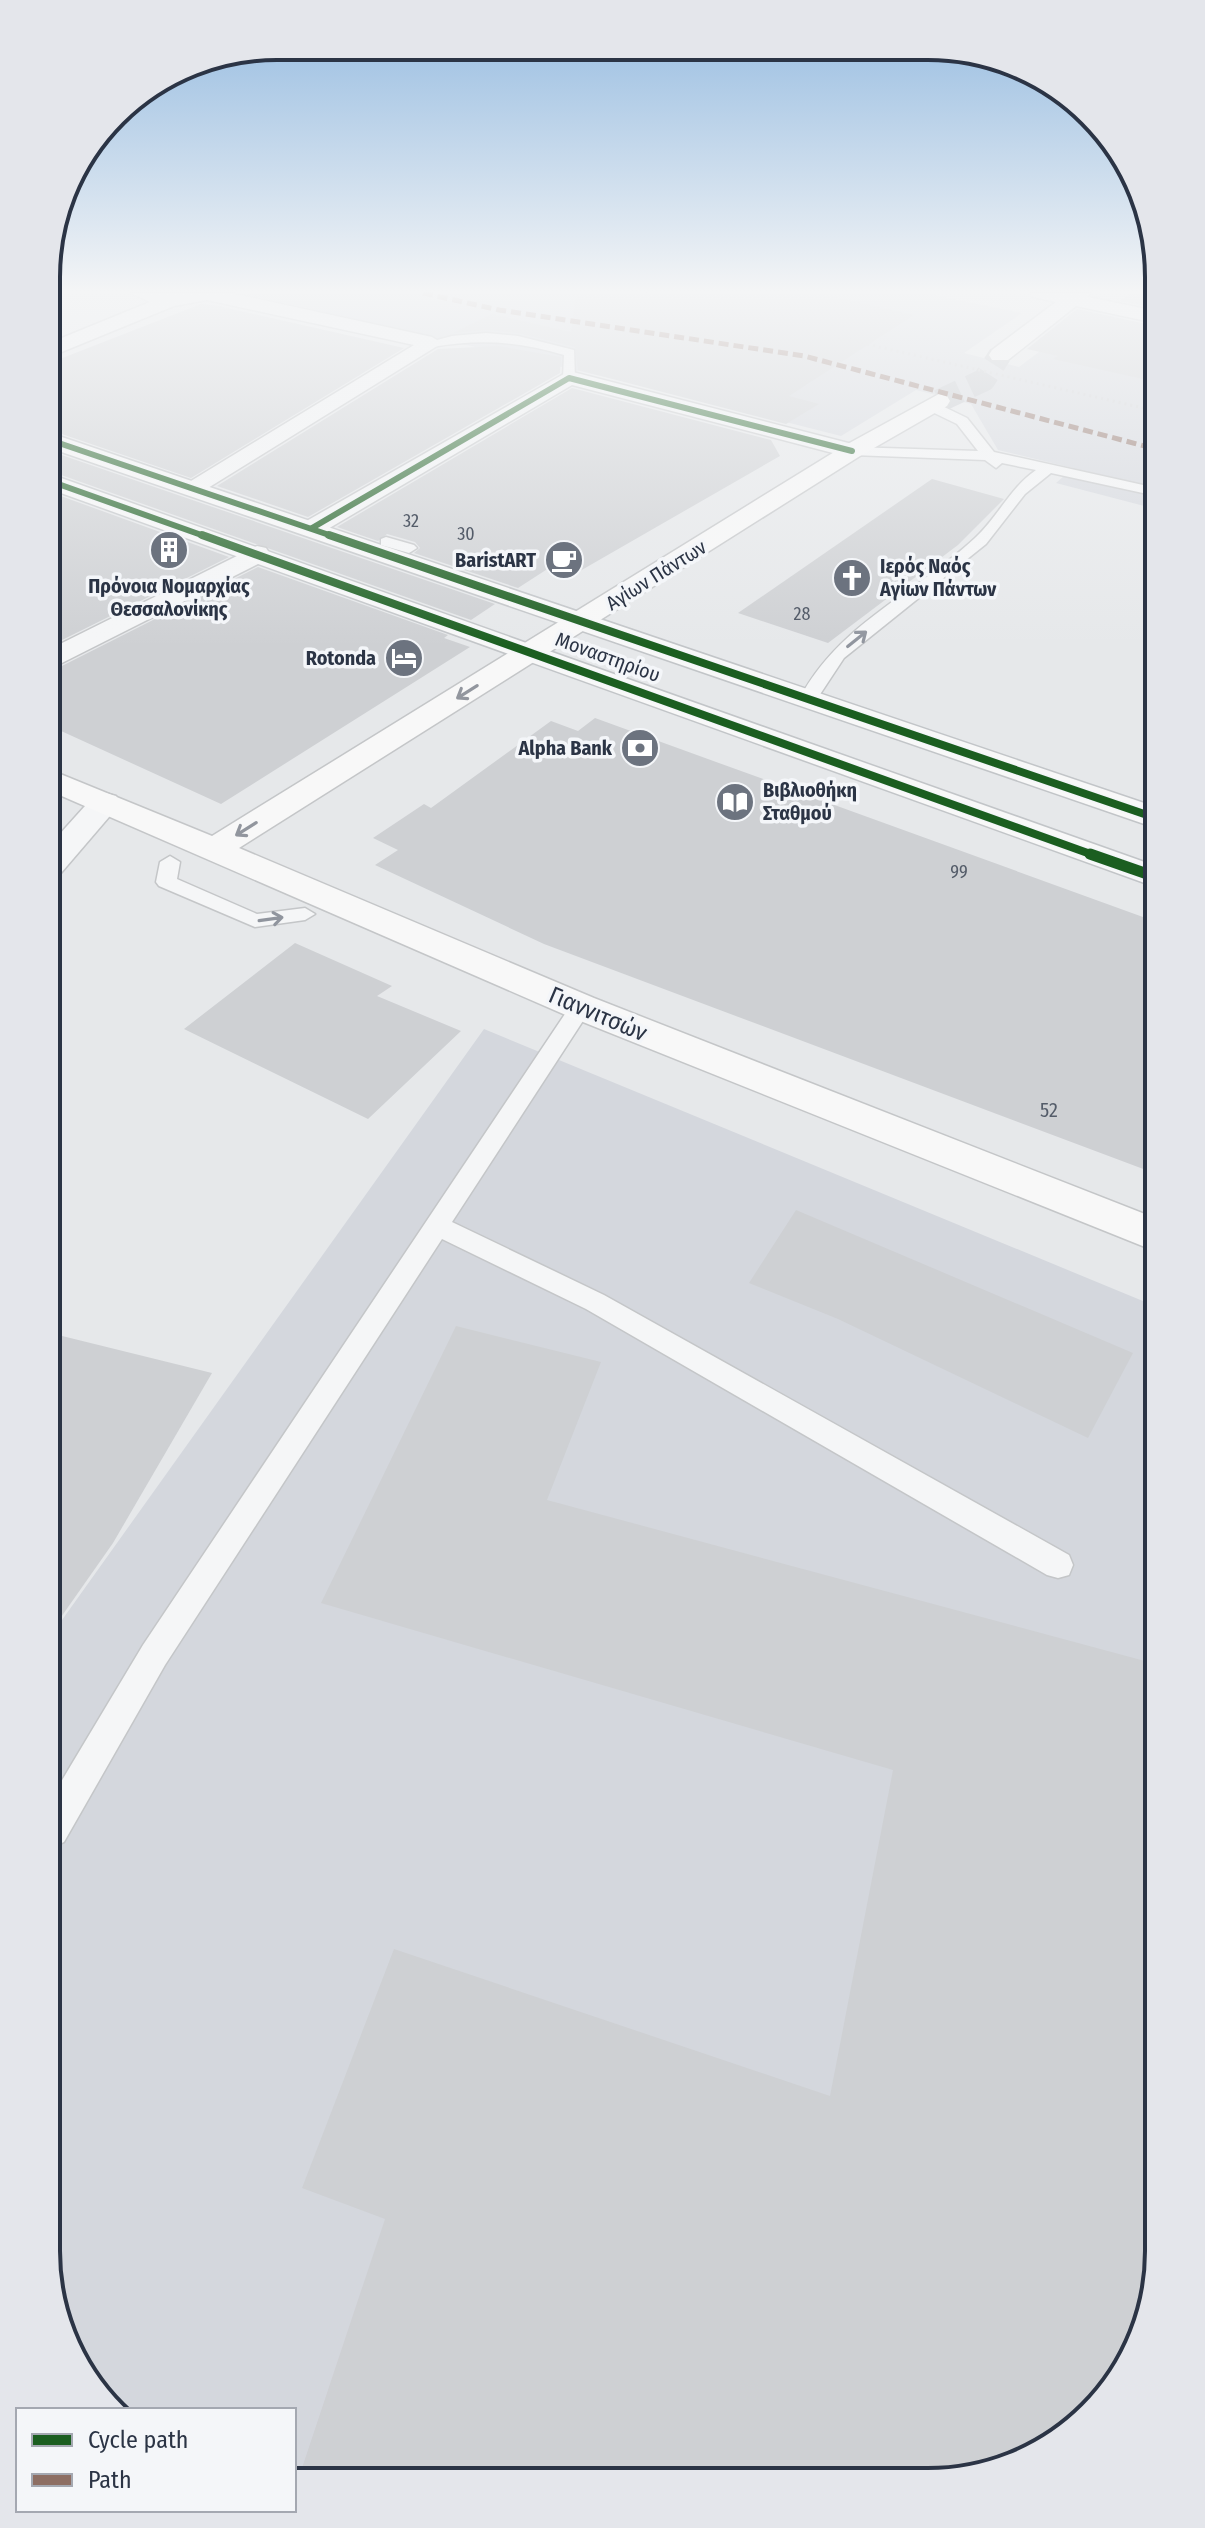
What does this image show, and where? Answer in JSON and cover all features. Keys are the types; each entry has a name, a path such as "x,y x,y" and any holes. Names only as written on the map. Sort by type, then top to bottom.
{"main road":[{"name":"Αγίων Πάντων","path":"211,851 852,451 921,411"},
{"name":"Μοναστηρίου","path":"60,443 1145,814"},
{"name":"Μοναστηρίου","path":"60,485 1145,873"},
{"name":"Γιαννιτσών","path":"60,783 211,851 581,1007 1145,1231"}],"street":[{"path":"195,489 322,411"},
{"path":"312,528 513,411"},
{"path":"697,411 852,451"},
{"path":"60,655 257,554"},
{"path":"60,854 105,803"}],"lane":[{"path":"947,411 962,421 1016,493"},
{"path":"852,451 918,450 991,456 1145,489"},
{"path":"809,698 830,663 966,555 1007,513 1016,493 1026,481 1051,467"},
{"path":"386,542 409,548"},
{"path":"170,862 166,882 255,921 305,914"},
{"path":"60,1816 154,1655 581,1007"},
{"path":"437,1226 595,1302 1058,1565"}],"shaded area":[{"path":"742,411 882,411 841,436"},
{"path":"975,411 1145,411 1145,506 1056,483 1073,468 998,450"},
{"path":"484,1029 1145,1302 1145,2265 1138,2307 1128,2334 1116,2360 1100,2383 1060,2423 1024,2446 984,2461 928,2468 296,2468 296,2408 128,2408 89,2360 67,2307 62,2279 60,1623"}],"building":[{"path":"60,411 301,411 191,478 60,433"},
{"path":"338,411 494,411 308,517 217,486"},
{"path":"533,411 660,411 771,440 780,456 573,575 549,568 518,588 414,553 420,548 415,542 387,534 378,541 337,527"},
{"path":"736,411 807,411 786,424"},
{"path":"60,454 495,604 471,620 60,475"},
{"name":"Ιερός Ναός Αγίων Πάντων","path":"932,479 1004,499 958,545 828,643 738,613"},
{"path":"60,496 229,557 60,641"},
{"path":"258,567 448,635 444,638 470,647 221,804 60,730 60,667"},
{"path":"595,718 1145,918 1145,1170 544,944 375,865 398,850 373,838 424,804 431,808 551,721 578,731"},
{"path":"295,943 392,986 377,996 461,1031 368,1119 184,1029"},
{"path":"796,1210 1133,1353 1088,1438 838,1319 749,1283"},
{"path":"456,1326 601,1362 547,1500 1145,1661 1145,2265 1138,2307 1128,2334 1116,2360 1081,2404 1060,2423 1024,2446 984,2461 956,2466 302,2468 385,2219 302,2188 394,1949 830,2096 893,1770 321,1603"},
{"path":"60,1335 212,1373 113,1543 60,1619"}],"marked path":[{"path":"1012,411 1145,446"}],"cycle path":[{"path":"312,528 513,411"},
{"path":"697,411 852,451"},
{"path":"60,443 1145,814"},
{"path":"60,485 1145,873"}],"place":[{"name":"Πρόνοια Νομαρχίας Θεσσαλονίκης","path":"169,550"},
{"name":"BaristART","path":"564,560"},
{"name":"Ιερός Ναός Αγίων Πάντων","path":"852,578"},
{"name":"Rotonda","path":"404,658"},
{"name":"Alpha Bank","path":"640,748"},
{"name":"Βιβλιοθήκη Σταθμού","path":"735,802"}]}
